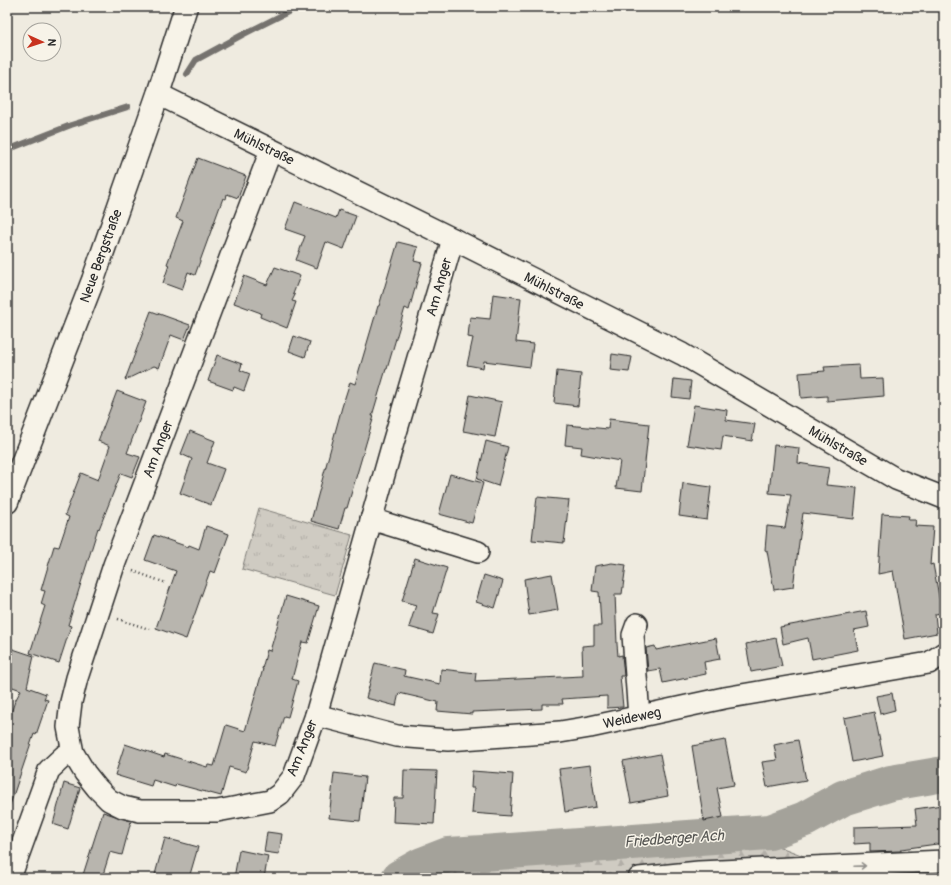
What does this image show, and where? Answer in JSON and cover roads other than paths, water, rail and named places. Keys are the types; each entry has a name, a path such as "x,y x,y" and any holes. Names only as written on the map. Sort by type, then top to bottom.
{"main road":[{"name":"Neue Bergstraße","path":"7,502 93,280 158,94 186,7"}],"street":[{"name":"Mühlstraße","path":"158,94 453,239 682,354 896,479 944,498"},
{"name":"Am Anger","path":"271,150 114,565 77,678 71,702 68,727 73,753 85,773 97,788 109,800 123,807 140,811 158,812 217,811 270,801 280,794 294,776 316,715 371,519 453,239"},
{"path":"371,519 478,552"},
{"path":"637,624 633,635 639,717"},
{"name":"Weideweg","path":"316,715 397,736 448,740 560,732 639,717 724,698 929,663 944,653"},
{"path":"10,878 49,770 64,756 73,753"},
{"path":"639,878 699,872 944,861"}],"waterway":[{"path":"187,74 196,60 298,7"},
{"path":"7,150 71,125 128,107"},
{"name":"Friedberger Ach","path":"399,878 422,865 448,855 770,832 805,819 843,798 891,783 944,774"}]}
